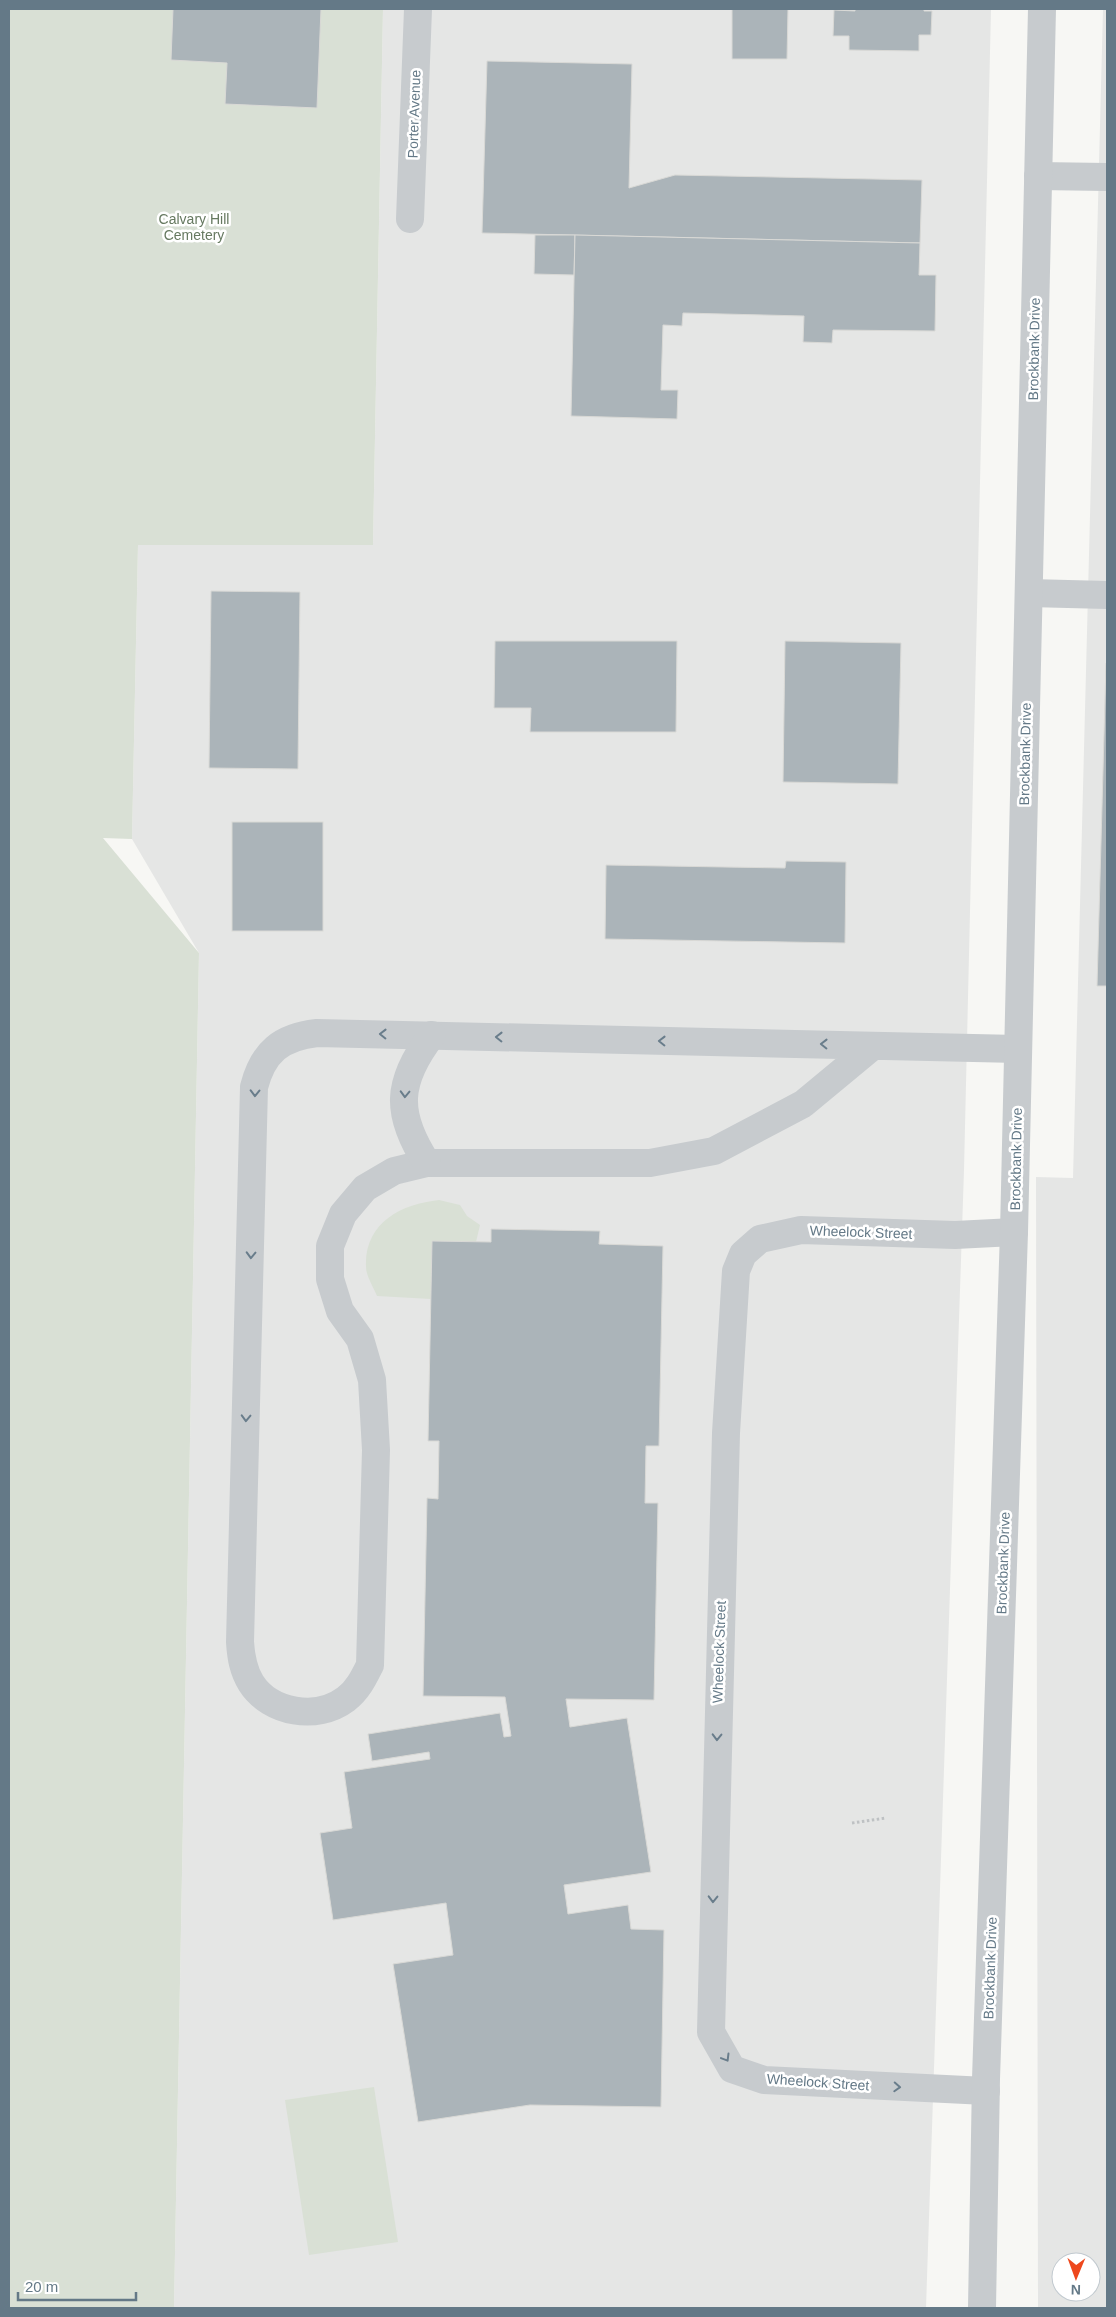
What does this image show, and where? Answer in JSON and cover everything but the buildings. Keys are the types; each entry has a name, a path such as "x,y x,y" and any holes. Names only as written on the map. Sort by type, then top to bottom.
{"street":[{"name":"Porter Avenue","path":"410,220 418,9"},
{"name":"Brockbank Drive","path":"982,2308 986,2091 1014,1232 1042,9"},
{"path":"1038,176 1107,177"},
{"path":"1028,593 1107,595"},
{"path":"873,1046 803,1104 714,1151 650,1163 427,1163 394,1170 365,1188 343,1214 330,1246 330,1279 340,1312 360,1339 372,1380 376,1450 370,1665 360,1684 346,1699 326,1709 306,1712 284,1709 266,1699 251,1683 242,1664 240,1642 254,1087 259,1070 269,1054 282,1042 299,1035 317,1032 1018,1049"},
{"path":"427,1163 412,1140 404,1113 405,1084 415,1058 432,1035"},
{"name":"Wheelock Street","path":"986,2091 764,2080 732,2068 711,2032 726,1423 736,1272 743,1254 760,1239 801,1230 955,1235 1014,1232"}],"path":[{"path":"852,1823 886,1818"}],"shaded area":[{"path":"383,9 991,9 964,1170 926,2308 174,2308 199,953 132,839 138,545 373,545"},
{"path":"1103,9 1107,9 1107,2308 1038,2308 1036,1177 1073,1178"}],"green space":[{"name":"Calvary Hill Cemetery","path":"9,9 383,9 373,545 138,545 132,839 103,838 199,953 174,2308 9,2308"},
{"path":"439,1200 460,1205 467,1216 480,1225 476,1242 432,1241 431,1299 377,1296 366,1267 367,1252 371,1239 378,1228 399,1211 425,1202"},
{"path":"374,2087 398,2242 309,2255 285,2100"}]}
